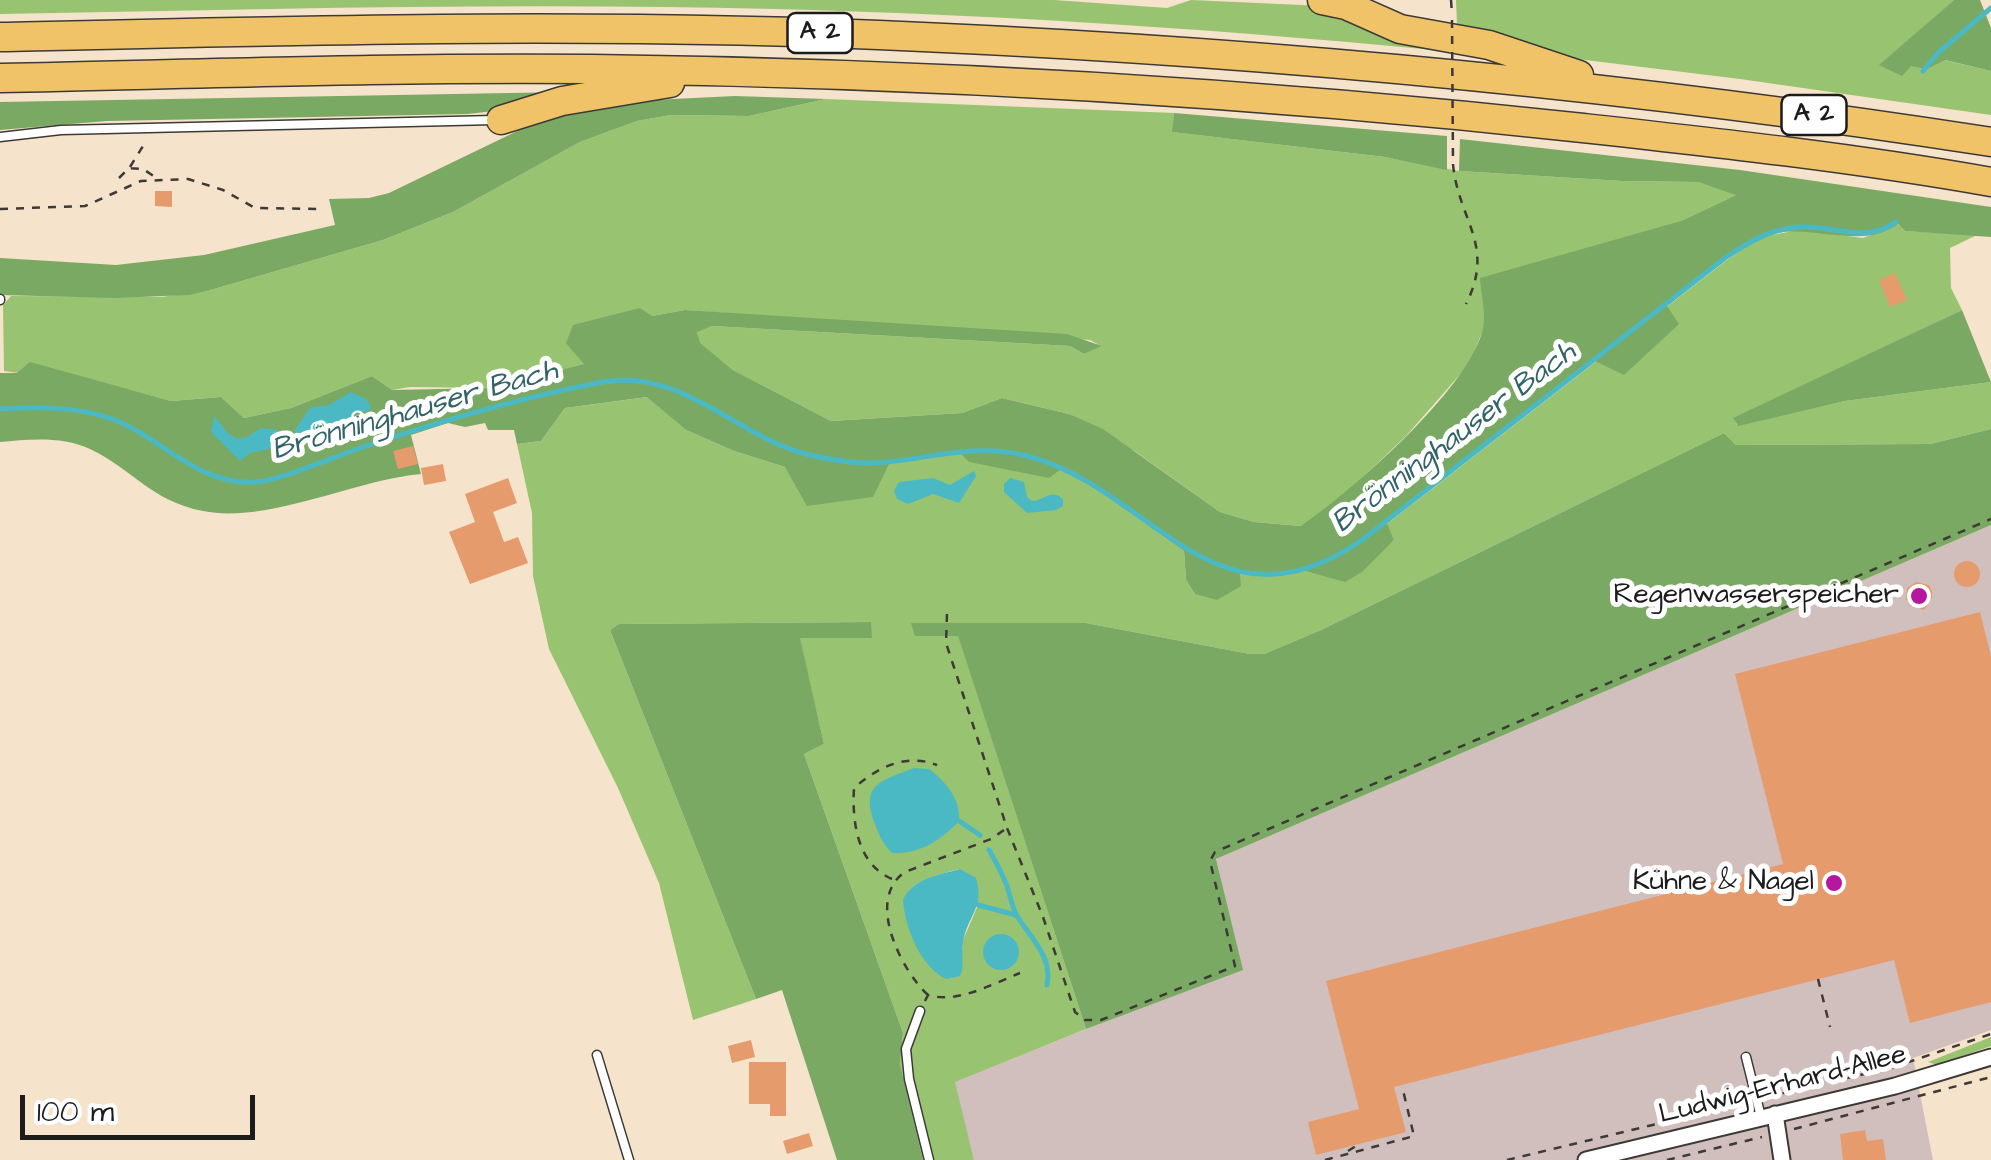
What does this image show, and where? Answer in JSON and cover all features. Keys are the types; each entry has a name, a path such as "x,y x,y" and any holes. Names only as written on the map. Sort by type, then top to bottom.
{"highway":[{"path":"1322,0 1346,4 1400,29 1489,45 1637,93"},
{"name":"A 2","path":"0,38 438,29 920,36 1336,63 1637,93 1991,142"},
{"name":"A 2","path":"0,78 443,69 741,72 1037,82 1332,104 1650,136 1991,182"},
{"path":"501,120 562,101 741,72"}],"street":[{"name":"Ludwig-Erhard-Allee","path":"1586,1160 1618,1156 1991,1058"},
{"path":"1768,1116 1782,1160"}],"lane":[{"path":"0,137 61,130 501,120"},
{"path":"920,1011 906,1048 909,1078 929,1160"},
{"path":"597,1055 629,1160"},
{"path":"1746,1057 1768,1116"}],"path":[{"path":"1452,0 1455,189 1480,259 1476,285 1466,304"},
{"path":"119,178 144,146"},
{"path":"129,168 143,169 159,179"},
{"path":"0,208 85,206 142,181 188,179 255,208 321,209"},
{"path":"947,614 946,643 1007,828 1075,1012 1086,1020 1101,1020 1235,966 1210,861 1215,852 1991,519"},
{"path":"894,880 879,873 864,852 852,818 854,788 872,772 903,760 922,759 937,766"},
{"path":"1007,828 991,840 894,880 886,896 888,919 909,974 928,995 942,999 961,996 1020,973"},
{"path":"1818,979 1830,1027"},
{"path":"920,1011 928,995"},
{"path":"1839,1063 1843,1079"},
{"path":"1808,1126 1991,1077"},
{"path":"1325,1160 1414,1136 1402,1086"},
{"path":"1667,1160 1760,1137"},
{"path":"1348,1152 1348,1148 1359,1144"}],"shaded area":[{"path":"1991,525 1991,1030 1913,1058 1933,1160 974,1160 954,1082 1242,970 1216,859"}],"green space":[{"path":"0,0 1054,0 1167,8 1191,0 1324,6 1445,45 1445,51 1154,27 862,12 500,6 0,14"},
{"path":"1456,0 1954,0 1880,65 1911,66 1944,60 1991,71 1991,115 1569,58 1494,32 1457,25"},
{"path":"1954,0 1980,0 1991,28 1991,71 1945,60 1927,69 1911,66 1902,76 1879,65"},
{"path":"567,92 468,114 107,121 0,130 0,102"},
{"path":"735,96 826,99 749,116 671,115 637,121 580,142 453,212 383,240 189,295 0,295 0,258 116,265 204,255 335,225 329,199 389,193 538,121 611,102"},
{"path":"826,99 1174,113 1173,132 1385,157 1459,171 1698,182 1738,194 1484,327 1470,363 1406,436 1339,500 1302,526 1254,522 1220,512 1136,452 1069,414 1002,398 962,413 831,421 733,370 699,343 697,331 712,326 1070,346 1084,354 1101,346 1090,340 685,310 652,316 585,364 492,388 392,390 372,376 291,408 244,418 221,397 171,401 119,387 4,371 3,305 11,296 162,297 214,289 383,240 453,212 580,142 637,121 671,115 749,116"},
{"path":"1174,113 1447,136 1447,170 1385,157 1172,132"},
{"path":"1460,139 1740,170 1991,207 1991,237 1905,231 1898,224 1866,236 1796,231 1778,232 1750,242 1667,306 1679,324 1624,375 1595,361 1387,523 1394,540 1362,572 1345,582 1305,571 1268,576 1240,574 1241,586 1217,600 1195,594 1186,580 1184,551 1061,469 1049,478 969,462 961,454 889,464 873,497 807,506 785,467 686,430 647,397 565,408 541,441 517,444 514,430 488,430 485,423 465,427 448,423 411,435 421,474 255,512 203,511 185,506 156,493 105,457 80,445 46,439 0,442 0,373 17,373 30,362 171,401 221,397 244,418 291,408 372,376 392,390 491,388 584,364 566,343 573,325 640,308 652,316 685,310 1067,334 1102,346 1084,354 1070,346 712,326 697,332 700,343 733,370 831,421 962,413 1002,398 1069,414 1103,429 1220,512 1254,522 1301,526 1405,438 1454,382 1472,356 1482,332 1480,278 1681,221 1736,195 1698,182 1459,171"},
{"path":"1898,224 1905,231 1977,235 1950,248 1951,288 1962,310 1734,419 1737,425 1845,401 1991,382 1991,429 1930,444 1736,445 1724,433 1321,630 1264,654 1086,623 916,636 958,635 1086,1029 955,1082 974,1160 923,1160 900,1064 903,1033 804,754 824,744 799,637 871,638 871,622 619,624 610,630 756,999 693,1020 659,883 618,788 549,649 533,576 532,513 517,444 541,441 565,408 648,397 686,430 785,467 889,464 961,454 1061,469 1184,551 1186,580 1195,594 1239,574 1268,576 1305,571 1345,581 1394,540 1387,524 1761,237 1799,230 1863,238","holes":["959,869 978,905 962,952 915,942 906,899 917,884"]},
{"path":"1962,310 1991,382 1845,401 1738,426 1733,418"},
{"path":"1991,429 1991,525 1216,859 1243,970 1086,1029 958,636 915,636 911,623 1086,623 1264,654 1321,630 1724,433 1736,445 1930,444"},
{"path":"871,622 872,638 800,638 824,744 804,754 903,1033 900,1064 923,1160 837,1160 782,990 756,999 610,630 619,624"},
{"path":"1991,1037 1991,1046 1937,1065 1928,1062"}],"water":[{"path":"351,392 366,399 369,411 357,413 341,427 323,424 306,440 297,438 295,430 310,408 329,405"},
{"path":"214,416 237,439 261,428 277,430 280,435 269,449 250,453 240,461 211,432"},
{"path":"974,471 976,476 959,503 933,494 908,504 897,499 894,491 899,482 933,478 950,485"},
{"path":"1010,478 1024,482 1027,497 1032,501 1055,495 1063,499 1063,506 1027,513 1004,492 1004,484"},
{"path":"914,768 929,769 946,785 955,798 959,821 929,845 892,853 875,824 872,793 883,781"},
{"path":"960,869 976,878 978,897 965,934 960,976 946,979 921,956 903,900 920,882"},
{"path":"1001,934 1014,939 1019,952 1014,965 1001,970 988,965 983,952 988,939"}],"building":[{"path":"155,191 172,191 172,207 155,206"},
{"path":"1895,273 1907,300 1890,307 1879,280"},
{"path":"413,446 418,464 398,469 393,451"},
{"path":"443,464 446,481 424,485 421,468"},
{"path":"508,478 517,503 493,512 504,542 518,537 528,563 470,584 449,532 475,522 465,494"},
{"name":"Regenwasserspeicher","path":"1967,561 1976,565 1980,574 1976,583 1967,587 1958,583 1954,574 1958,565"},
{"name":"Regenwasserspeicher","path":"1916,582 1929,585 1932,591 1924,610 1906,599 1907,588"},
{"name":"Kühne & Nagel","path":"1980,612 1991,656 1991,1002 1910,1023 1894,960 1394,1087 1406,1132 1316,1155 1308,1122 1359,1109 1326,981 1783,864 1735,674"},
{"path":"751,1040 755,1057 732,1063 728,1046"},
{"path":"749,1062 786,1062 786,1116 770,1116 770,1104 749,1104"},
{"path":"1865,1130 1867,1141 1883,1139 1886,1160 1843,1160 1840,1134"},
{"path":"809,1133 813,1146 787,1154 783,1141"}],"waterway":[{"name":"Brönninghauser Bach","path":"1923,71 1939,52 1991,8"},
{"name":"Brönninghauser Bach","path":"0,409 56,408 112,419 198,469 234,481 255,482 482,410 573,388 632,380 683,394 780,445 826,459 888,462 972,451 1023,455 1069,471 1185,547 1223,566 1264,574 1309,567 1362,540 1725,258 1751,242 1797,227 1860,233 1884,229 1896,222"},
{"path":"959,821 980,835"},
{"path":"989,850 1017,916 1044,956 1047,985"},
{"path":"978,905 1016,915"}],"place":[{"name":"Regenwasserspeicher","path":"1919,596"},
{"name":"Kühne & Nagel","path":"1834,883"}]}
